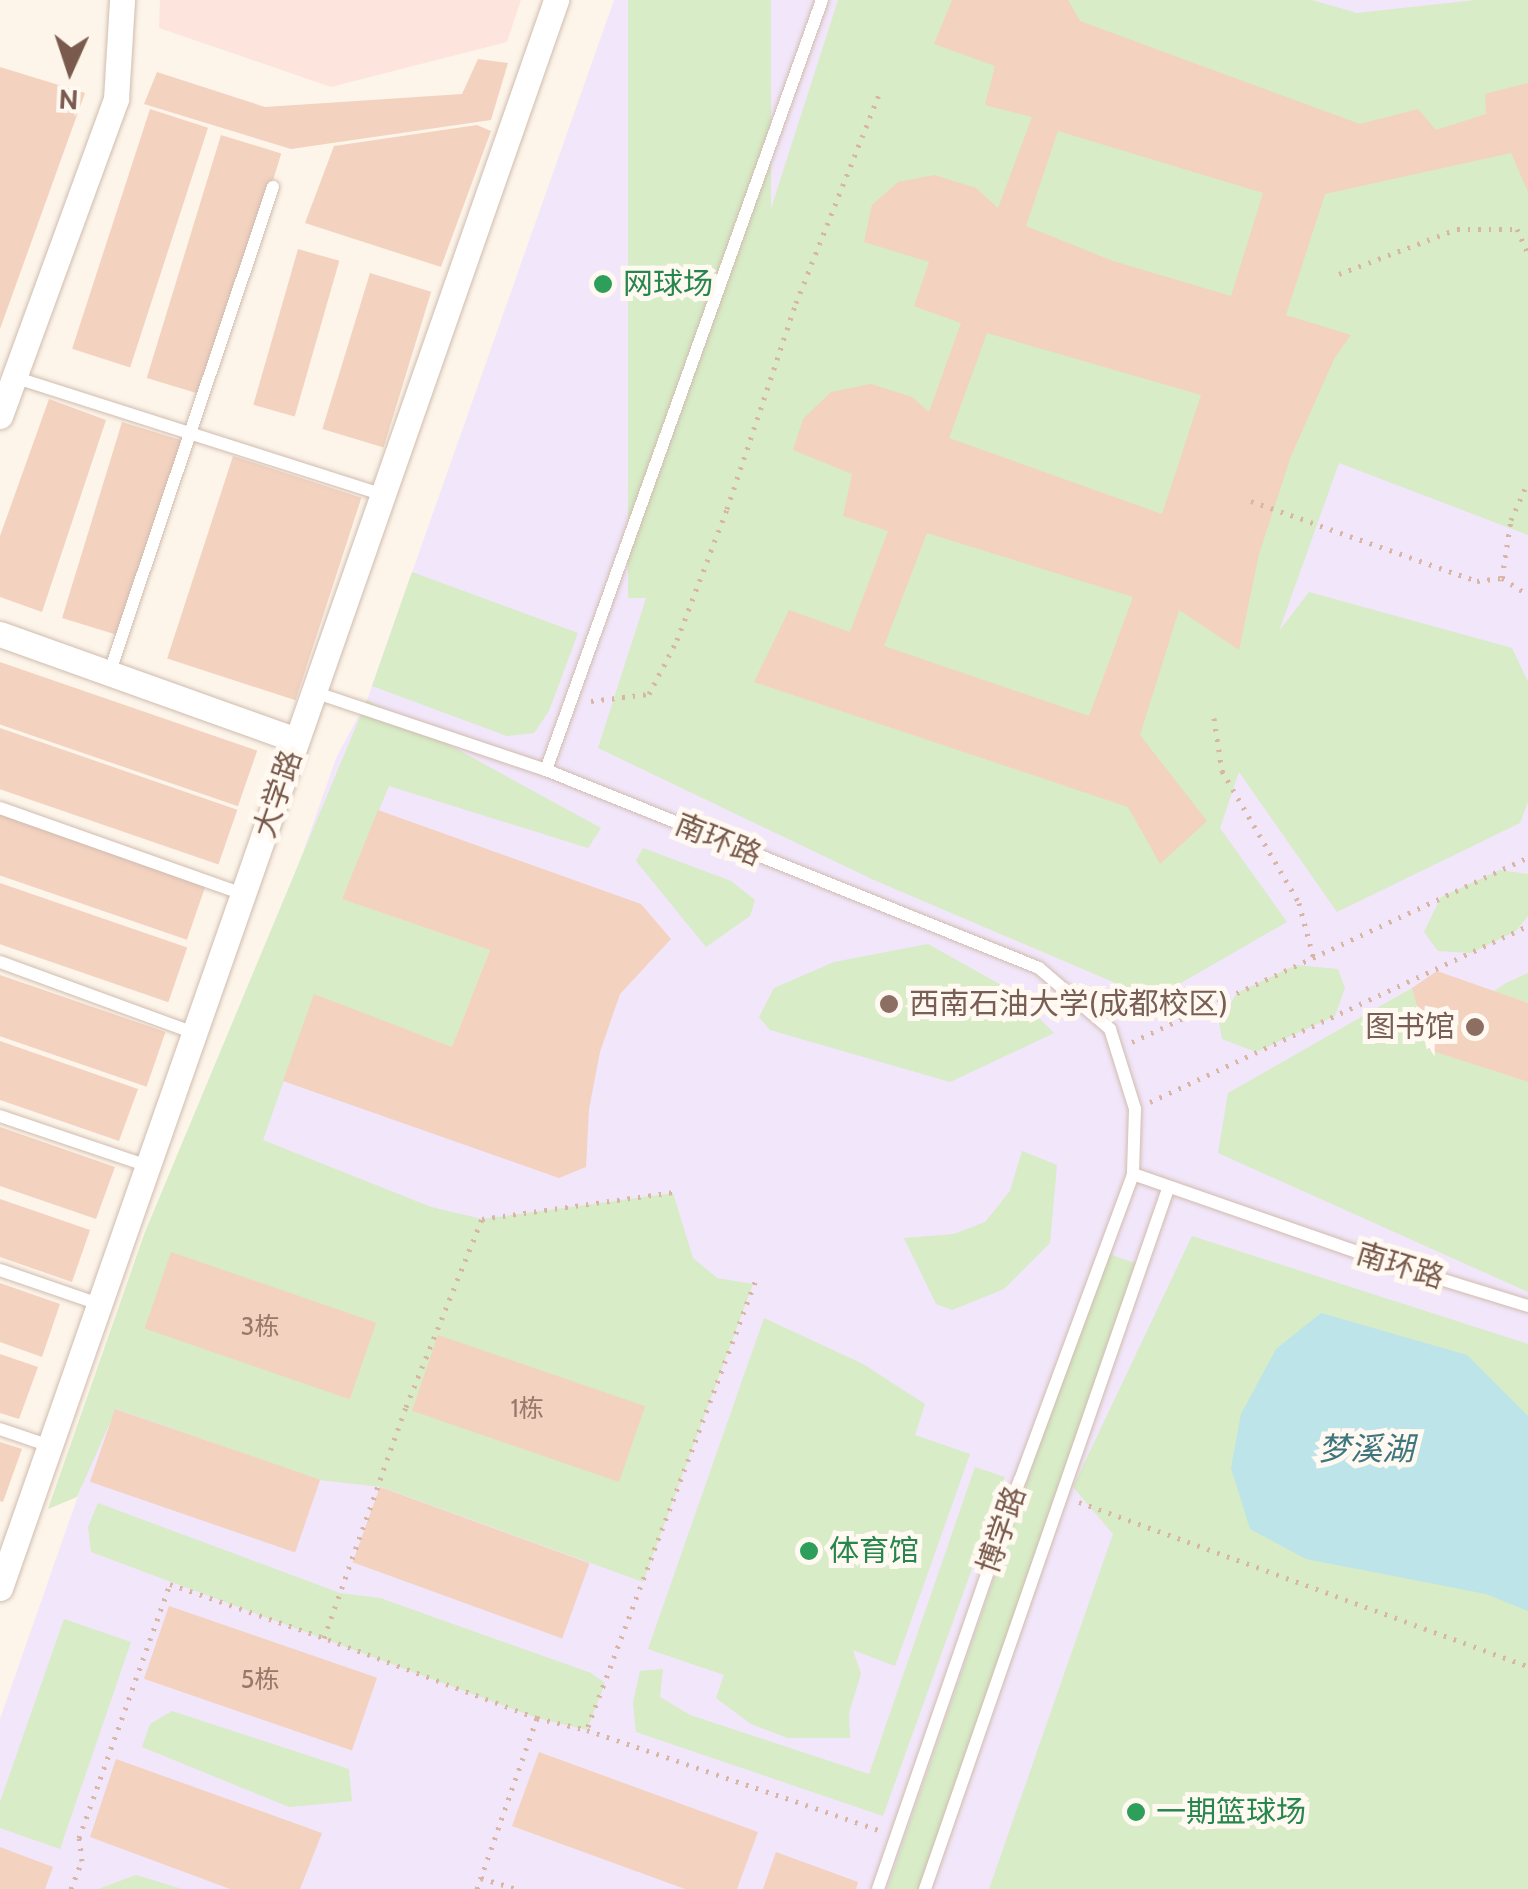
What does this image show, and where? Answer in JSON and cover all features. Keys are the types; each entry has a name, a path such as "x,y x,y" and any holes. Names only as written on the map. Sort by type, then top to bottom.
{"street":[{"path":"0,416 116,99 122,0"},
{"name":"大学路","path":"1,1582 556,0"},
{"path":"0,634 296,740"}],"lane":[{"path":"546,770 822,0"},
{"path":"109,674 273,187"},
{"path":"14,377 383,495"},
{"name":"南环路","path":"314,692 546,770 1039,968 1110,1029 1135,1109 1133,1174 1528,1306"},
{"path":"0,808 243,894"},
{"path":"0,962 194,1033"},
{"path":"0,1116 148,1166"},
{"name":"博学路","path":"878,1889 1133,1174"},
{"name":"博学路","path":"925,1889 1168,1188"},
{"path":"0,1270 100,1304"},
{"path":"0,1429 50,1446"}],"path":[{"path":"569,704 649,694 677,640 721,526 796,303 879,94"},
{"path":"1338,274 1457,229 1517,229 1528,254"},
{"path":"1502,578 1511,520 1528,482"},
{"path":"1251,501 1477,581 1502,578 1528,595"},
{"path":"1214,718 1222,772 1300,903 1313,958"},
{"path":"1116,1049 1528,857"},
{"path":"1135,1109 1528,926"},
{"path":"324,1638 406,1408 482,1218 673,1192"},
{"path":"587,1730 756,1282"},
{"path":"1060,1495 1528,1666"},
{"path":"71,1889 82,1861 79,1838 170,1584 537,1718 587,1730 896,1836"},
{"path":"477,1889 537,1718"},
{"path":"481,1878 517,1889"}],"shaded area":[{"path":"160,0 521,0 507,42 331,87 159,28"},
{"name":"西南石油大学(成都校区)","path":"614,0 1528,0 1528,1889 0,1889 0,1719 336,758 367,700"}],"green space":[{"path":"628,0 771,0 771,598 628,598"},
{"path":"838,0 1312,0 1357,13 1476,0 1528,0 1528,535 1339,463 1279,631 1309,592 1512,648 1528,682 1528,802 1520,823 1337,912 1239,772 1220,828 1287,922 1153,999 874,880 598,748"},
{"path":"412,572 578,633 549,711 534,733 507,736 372,686"},
{"path":"367,700 601,828 588,848 389,786 342,899 490,950 452,1047 314,995 263,1140 431,1207 482,1219 673,1193 693,1258 717,1278 753,1284 643,1582 381,1487 320,1480 116,1409 77,1497 48,1509 145,1232"},
{"path":"643,848 731,881 755,900 750,916 706,947 636,861"},
{"path":"1500,870 1528,874 1528,916 1516,931 1471,953 1438,951 1424,932 1441,897"},
{"path":"928,944 1012,991 1054,1033 950,1082 770,1030 759,1017 774,988 834,962"},
{"path":"1296,965 1338,969 1345,988 1335,1016 1256,1052 1222,1039 1219,1022 1237,993"},
{"path":"1528,973 1528,1003 1494,991 1506,983"},
{"path":"1412,988 1429,1050 1528,1082 1528,1292 1218,1153 1228,1093"},
{"path":"1022,1151 1057,1165 1050,1243 1004,1289 952,1310 936,1304 904,1238 954,1234 985,1222 1010,1191"},
{"path":"1192,1236 1528,1344 1528,1889 989,1889 1113,1534 1073,1487"},
{"path":"1106,1253 1138,1264 923,1889 887,1889"},
{"name":"体育馆","path":"764,1318 863,1364 925,1404 915,1435 970,1454 895,1666 853,1650 861,1674 849,1713 850,1738 788,1738 751,1724 716,1698 724,1675 648,1649"},
{"path":"975,1467 1005,1477 883,1816 636,1732 633,1703 640,1671 663,1669 660,1697 690,1715 869,1774"},
{"path":"98,1503 340,1593 380,1598 591,1673 605,1683 587,1730 537,1718 91,1552 88,1527"},
{"path":"64,1619 131,1642 60,1849 0,1828 0,1802"},
{"path":"172,1711 349,1769 352,1801 289,1807 142,1747 150,1724"},
{"path":"136,1875 182,1889 98,1889"}],"water":[{"name":"梦溪湖","path":"1321,1313 1467,1355 1528,1416 1528,1611 1486,1594 1306,1559 1250,1529 1231,1468 1241,1414 1276,1349"}],"building":[{"path":"952,0 1068,0 1080,21 1360,124 1418,109 1436,130 1486,114 1485,94 1528,83 1528,192 1511,153 1325,194 1286,315 1351,335 1335,357 1291,456 1259,554 1239,650 1179,610 1140,735 1207,821 1160,864 1128,807 754,682 789,610 850,632 888,531 843,516 852,474 793,450 803,419 831,392 871,384 912,397 929,412 961,323 914,306 929,262 864,242 872,205 898,182 934,175 976,188 998,208 1032,117 985,105 995,66 934,44","holes":["1058,131 1263,193 1231,296 1113,261 1026,226","987,333 1201,395 1162,514 949,438","927,533 1133,597 1089,716 884,646"]},
{"path":"478,59 508,63 491,120 291,149 144,104 157,72 265,107 462,94"},
{"path":"0,67 85,93 0,329"},
{"path":"150,109 208,128 130,368 72,349"},
{"path":"477,125 491,131 441,267 305,223 334,146"},
{"path":"221,135 281,153 207,396 147,378"},
{"path":"298,249 339,261 295,417 253,405"},
{"path":"370,273 431,292 384,448 322,429"},
{"path":"49,399 106,420 42,612 0,597 0,536"},
{"path":"122,422 181,440 121,636 62,618"},
{"path":"233,456 361,498 296,700 167,659"},
{"path":"0,662 257,751 238,806 0,724"},
{"path":"0,728 237,810 218,865 0,789"},
{"path":"378,810 641,904 671,939 620,994 600,1052 589,1109 586,1167 559,1178 283,1081 314,994 452,1047 490,950 342,899"},
{"path":"0,813 206,884 187,940 0,875"},
{"path":"0,883 187,947 168,1002 0,944"},
{"name":"图书馆","path":"1437,971 1528,1003 1528,1082 1429,1050 1412,988"},
{"path":"0,975 165,1032 147,1087 0,1036"},
{"path":"0,1041 138,1089 119,1141 0,1100"},
{"path":"0,1127 115,1167 96,1219 0,1186"},
{"path":"0,1199 90,1230 72,1282 0,1257"},
{"path":"171,1252 376,1323 350,1399 145,1329"},
{"path":"0,1283 60,1304 42,1357 0,1342"},
{"path":"438,1335 645,1406 619,1482 412,1411"},
{"path":"0,1354 38,1367 19,1419 0,1413"},
{"path":"115,1409 320,1480 295,1552 90,1482"},
{"path":"0,1442 22,1449 3,1502 0,1501"},
{"path":"380,1487 590,1563 562,1638 353,1562"},
{"path":"169,1606 377,1678 352,1750 144,1679"},
{"path":"539,1752 758,1832 737,1889 685,1889 512,1826"},
{"path":"116,1759 322,1833 300,1889 230,1889 90,1837"},
{"path":"0,1847 53,1867 45,1889 0,1889"},
{"path":"776,1852 858,1882 856,1889 763,1889"}],"place":[{"name":"网球场","path":"603,284"},
{"name":"西南石油大学(成都校区)","path":"889,1004"},
{"name":"图书馆","path":"1475,1027"},
{"name":"体育馆","path":"809,1551"},
{"name":"一期篮球场","path":"1136,1812"}]}
